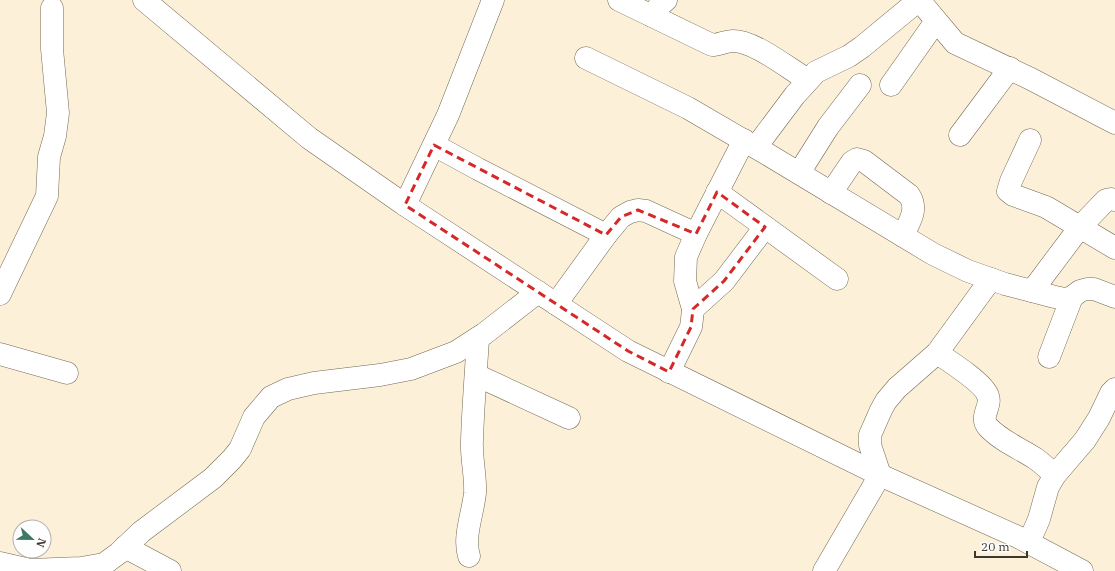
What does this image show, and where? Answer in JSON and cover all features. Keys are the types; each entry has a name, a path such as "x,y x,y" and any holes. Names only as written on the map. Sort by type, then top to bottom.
{"street":[{"path":"144,0 309,138 405,205 628,351 880,475 1029,542 1082,571"},
{"path":"405,205 448,115 493,0"},
{"path":"619,0 712,45 734,41 749,45 764,52 808,80"},
{"path":"652,16 659,6 666,0"},
{"path":"669,372 691,327 693,309 685,281 684,268 686,257 717,192 750,144 816,72 849,56 862,47 919,0 955,43 1010,68 1115,123"},
{"path":"0,294 5,268 47,196 49,157 55,136 58,113 52,50 52,8"},
{"path":"891,86 936,21"},
{"path":"586,58 688,108 933,254 968,271 1032,291 1065,299 1087,289 1115,296"},
{"path":"960,135 1010,68"},
{"path":"799,173 828,127 860,85"},
{"path":"1030,140 1011,181 1008,191 1013,195 1046,208 1115,248"},
{"path":"434,145 606,235"},
{"path":"831,193 852,162 857,159 864,161 909,195 914,201 914,209 903,236"},
{"path":"717,192 837,279"},
{"path":"1032,291 1080,227 1106,200 1115,200"},
{"path":"556,304 606,235 621,217 630,212 638,210 646,211 696,234"},
{"path":"693,309 724,281 765,227"},
{"path":"824,571 880,475 870,445 870,435 886,401 898,388 937,353 991,279"},
{"path":"0,563 30,570 81,568 104,564 141,532 213,478 232,459 240,449 254,417 271,397 288,389 314,383 380,375 411,369 456,352 478,338 538,292"},
{"path":"1049,357 1072,297"},
{"path":"469,556 466,548 466,540 473,512 475,492 471,443 478,338"},
{"path":"937,353 969,376 985,390 989,396 989,402 984,418 987,426 999,436 1038,460 1055,475"},
{"path":"0,354 67,373"},
{"path":"476,375 569,418"},
{"path":"1029,542 1039,519 1048,487 1055,475 1085,440 1099,418 1111,393 1115,389"},
{"path":"125,547 170,571"}],"highlighted area":[{"path":"434,145 606,235 621,217 638,210 696,234 717,192 765,227 724,281 693,309 691,327 669,372 628,351 405,205"}]}
